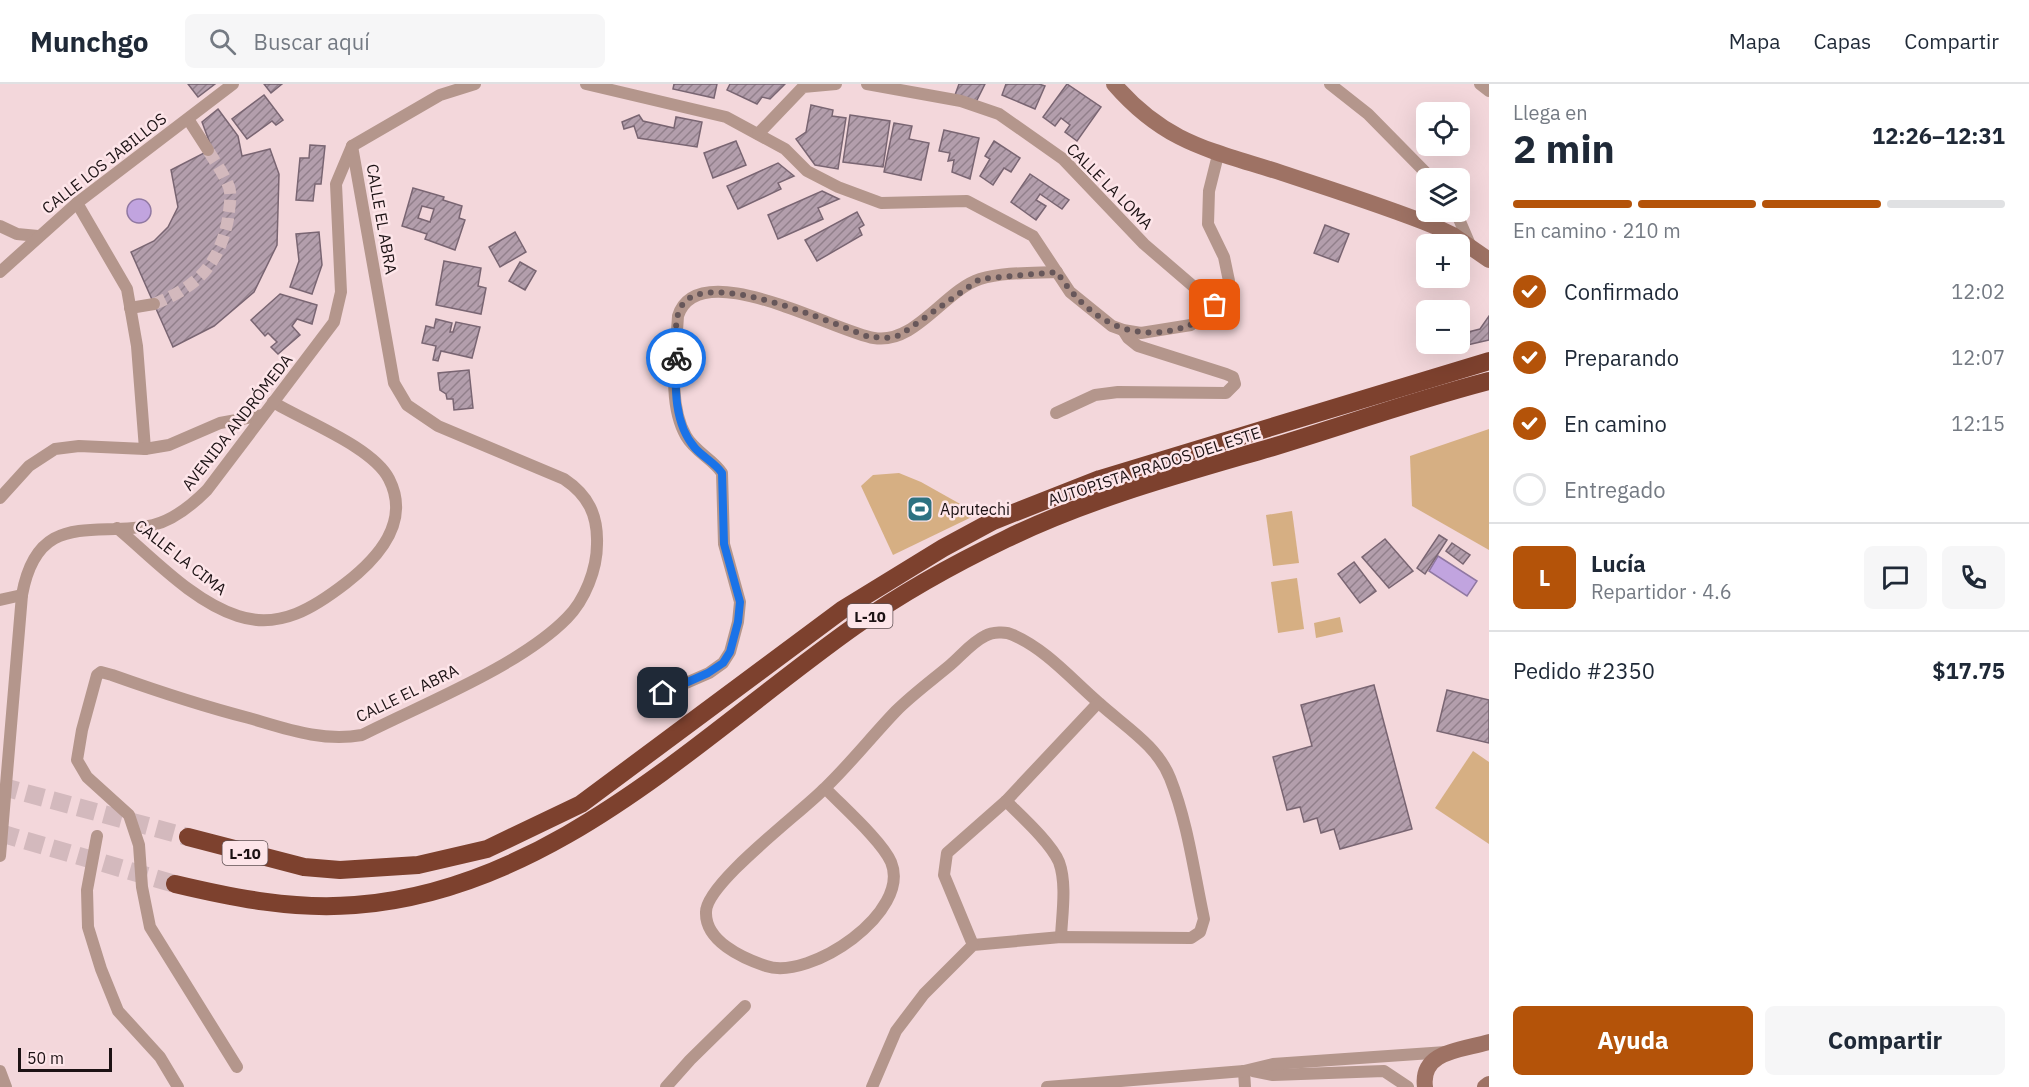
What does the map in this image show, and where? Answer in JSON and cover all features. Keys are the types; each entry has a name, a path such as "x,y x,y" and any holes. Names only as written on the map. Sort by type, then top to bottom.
{"highway":[{"name":"AUTOPISTA PRADOS DEL ESTE","path":"188,837 304,867 340,870 418,865 487,849 581,804 842,610 943,548 993,521 1100,478 1489,361"},
{"name":"AUTOPISTA PRADOS DEL ESTE","path":"175,884 234,898 324,906 356,905 424,894 485,875 536,853 596,817 856,625 905,594 1008,537 1120,494 1183,473 1489,381"}],"street":[{"name":"CALLE LOS JABILLOS","path":"0,272 77,203 233,84"},
{"path":"352,146 440,95 475,84"},
{"path":"586,84 726,117 785,148 807,171 838,187 881,203 967,201 1033,236 1070,292 1112,326 1141,333 1191,324 1215,305 1229,281 1224,257 1208,224 1209,191 1218,155"},
{"path":"758,134 803,87 836,84"},
{"name":"CALLE LA LOMA","path":"867,84 961,101 999,114 1063,159 1144,244 1215,305"},
{"path":"1114,84 1147,117 1164,129 1218,155 1279,172 1410,216 1453,235 1489,260"},
{"path":"1330,84 1368,114 1421,168"},
{"path":"1480,84 1489,91"},
{"path":"188,119 208,150"},
{"name":"AVENIDA ANDRÓMEDA","path":"0,856 24,582 36,558 54,539 84,528 152,525 193,504 328,333 339,307 336,191 340,169 352,146"},
{"name":"CALLE EL ABRA","path":"237,1067 150,927 142,887 139,845 129,815 87,777 77,760 82,730 97,675 101,672 112,675 197,704 308,735 343,738 362,735 496,668 542,641 568,617 582,599 597,553 597,527 592,510 576,487 564,478 438,426 407,405 400,396 394,383 386,342 352,146"},
{"path":"77,203 127,289 137,346 145,449"},
{"path":"1460,222 1471,247"},
{"path":"0,226 17,234 38,236"},
{"path":"663,693 708,673 723,663 730,652 740,608 724,544 722,473 699,453 686,436 677,401 678,316 681,306 687,300 706,293 726,294 777,302 869,337 890,338 906,331 980,279 1057,272"},
{"path":"130,308 154,304"},
{"path":"1056,413 1095,396 1118,392 1226,393 1236,384 1233,377 1226,374 1138,346 1128,338 1123,330"},
{"name":"CALLE LA CIMA","path":"117,528 189,588 218,607 248,618 279,619 312,608 370,564 383,547 393,527 396,512 389,479 365,453 273,402"},
{"path":"0,498 29,466 55,449 79,446 145,449 170,445 220,423 263,415"},
{"path":"0,600 22,595"},
{"path":"825,788 881,848 891,862 894,879 887,901 874,920 821,960 792,967 769,968 728,948 710,932 706,912 709,899 738,866 825,788 898,709 985,636 1011,633 1061,666 1098,703 1143,740 1169,775 1182,817 1204,919 1200,932 1191,938 1061,937 973,945 924,994 896,1031 872,1087"},
{"path":"973,945 944,875 946,853 1006,801 1098,703"},
{"path":"1006,801 1033,827 1059,862 1063,898 1061,937"},
{"path":"97,836 87,890 88,927 104,979 118,1011 160,1057 178,1087"},
{"path":"666,1087 745,1006"},
{"path":"1047,1087 1129,1084 1246,1071 1273,1064 1447,1052 1489,1042"},
{"path":"1425,1087 1426,1072 1430,1064 1447,1052"},
{"path":"0,1071 6,1087"},
{"path":"1245,1087 1246,1071"},
{"path":"1246,1071 1274,1074 1383,1071 1408,1087"},
{"path":"1485,1087 1489,1084"}],"shaded area":[{"path":"139,199 148,202 151,211 148,220 139,223 130,220 127,211 130,202"},
{"path":"1489,429 1489,550 1412,506 1410,456"},
{"name":"Aprutechi","path":"899,473 921,482 978,514 893,555 861,486 873,475"},
{"path":"1292,511 1299,563 1273,566 1266,515"},
{"path":"1438,556 1477,581 1467,596 1429,571"},
{"path":"1297,578 1304,629 1278,633 1271,582"},
{"path":"1340,617 1343,632 1316,638 1314,623"},
{"path":"1473,751 1489,762 1489,844 1435,808"}],"building":[{"path":"188,84 215,84 198,97"},
{"path":"264,84 282,84 271,93"},
{"path":"674,84 717,84 714,98 673,89"},
{"path":"730,84 785,84 770,99 762,97 757,104 727,90"},
{"path":"959,84 985,84 976,102 955,95"},
{"path":"1006,84 1045,86 1035,109 1002,95"},
{"path":"1067,84 1101,107 1077,141 1065,132 1070,125 1061,118 1055,126 1043,117"},
{"path":"264,95 283,120 276,125 272,121 247,139 232,119"},
{"path":"811,105 833,110 832,116 846,118 838,169 815,165 796,139 806,132"},
{"path":"218,109 238,136 242,156 270,149 279,174 277,245 254,292 214,326 173,347 131,252 154,241 168,227 178,207 171,170 212,149 202,122"},
{"path":"639,115 643,121 674,128 676,117 702,122 697,147 638,138 634,126 624,129 622,122"},
{"path":"850,115 890,121 883,167 843,162"},
{"path":"894,123 912,126 909,139 929,143 921,180 884,172"},
{"path":"944,130 979,138 970,179 952,172 954,160 948,161 950,153 939,151"},
{"path":"736,141 746,165 713,178 704,153"},
{"path":"994,141 1020,158 1011,172 1004,168 993,185 980,176 990,159 985,156"},
{"path":"310,145 325,146 321,184 315,184 313,201 296,200 300,158 309,158"},
{"path":"778,163 794,176 778,183 781,189 738,209 727,186"},
{"path":"1030,174 1069,200 1062,209 1040,194 1036,200 1046,206 1036,220 1011,202"},
{"path":"413,188 444,197 443,200 462,206 459,218 465,220 455,250 425,239 427,234 402,226","holes":["422,206 434,209 430,222 418,218"]},
{"path":"822,191 839,199 818,208 823,219 778,239 768,215"},
{"path":"857,212 864,225 859,228 862,235 817,261 805,240"},
{"path":"1325,225 1349,234 1338,262 1314,253"},
{"path":"319,232 322,265 312,294 290,287 299,261 296,234"},
{"path":"515,232 526,252 500,267 489,247"},
{"path":"444,261 481,268 478,286 486,288 481,314 436,305"},
{"path":"520,262 536,271 525,290 509,281"},
{"path":"280,294 317,305 312,324 297,319 292,326 300,335 278,354 271,347 277,342 268,333 265,336 251,320"},
{"path":"1489,316 1489,340 1470,344 1470,332 1480,329"},
{"path":"436,319 452,323 450,332 453,332 456,322 480,327 472,358 441,351 438,361 433,360 436,346 422,343 426,326 434,328"},
{"path":"469,370 473,408 454,410 453,399 447,399 446,394 440,390 438,373"},
{"path":"1439,535 1447,540 1425,574 1417,568"},
{"path":"1385,539 1413,571 1389,588 1362,557"},
{"path":"1452,543 1470,555 1463,564 1446,551"},
{"path":"1354,562 1376,591 1360,603 1338,574"},
{"path":"1374,685 1412,829 1340,849 1334,829 1321,833 1317,818 1304,822 1300,807 1287,810 1273,757 1312,746 1301,705"},
{"path":"1447,690 1489,700 1489,743 1437,731"}],"tunnel":[{"path":"154,304 194,282 212,262 224,235 228,219 230,191 225,177 208,150"},
{"path":"0,786 188,837"},
{"path":"0,833 175,884"}],"way so far":[{"path":"676,358 678,316 681,306 687,300 697,296 716,292 777,302 876,339 900,335 973,282 999,276 1057,272 1070,292 1112,326 1141,333 1191,324 1215,305"}],"place":[{"name":"Aprutechi","path":"920,509"}],"route":[{"path":"663,693 708,673 723,663 730,652 740,608 739,596 724,544 722,473 692,445 682,427 675,378 676,358"}]}
